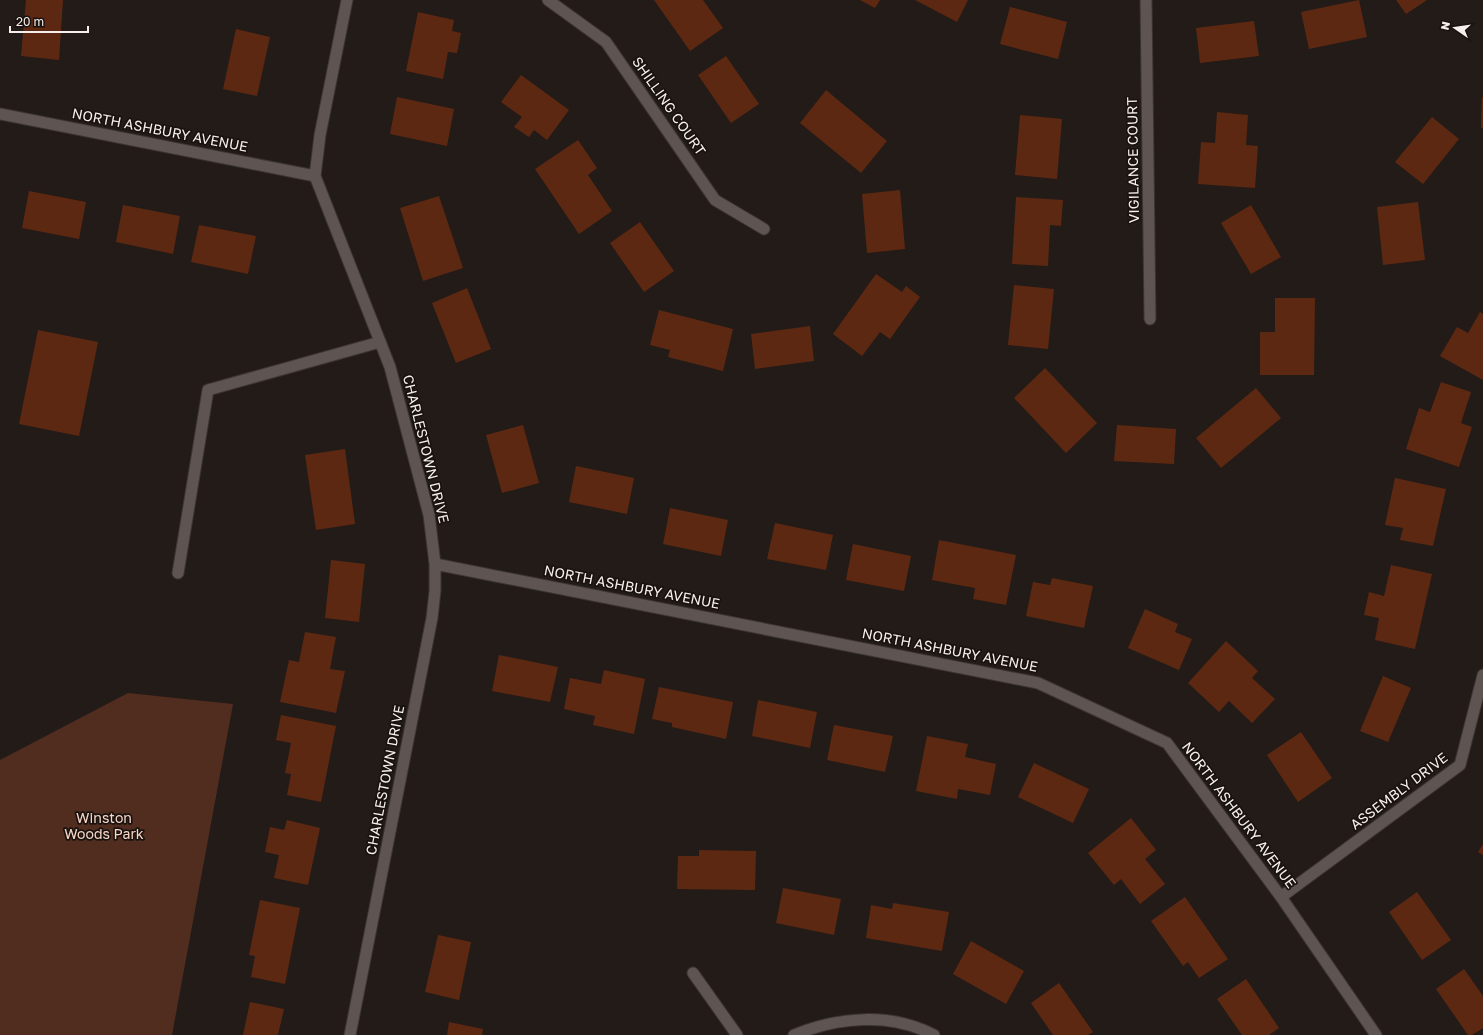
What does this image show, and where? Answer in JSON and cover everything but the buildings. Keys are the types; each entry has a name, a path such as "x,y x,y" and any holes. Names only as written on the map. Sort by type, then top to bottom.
{"street":[{"name":"CHARLESTOWN DRIVE","path":"347,0 320,134 315,176 390,367 429,515 435,564 435,591 432,618 350,1035"},
{"name":"SHILLING COURT","path":"548,0 606,42 715,200 764,229"},
{"name":"VIGILANCE COURT","path":"1146,0 1150,319"},
{"name":"NORTH ASHBURY AVENUE","path":"0,114 315,176"},
{"path":"178,573 208,390 380,342"},
{"name":"NORTH ASHBURY AVENUE","path":"435,564 1038,683 1167,743 1282,897 1376,1035"},
{"name":"ASSEMBLY DRIVE","path":"1282,897 1460,765 1483,675"},
{"path":"693,973 737,1035"},
{"path":"794,1035 814,1027 847,1021 872,1019 901,1023 927,1031 934,1035"}],"green space":[{"name":"Winston Woods Park","path":"128,693 233,704 172,1035 0,1035 0,760"}]}
